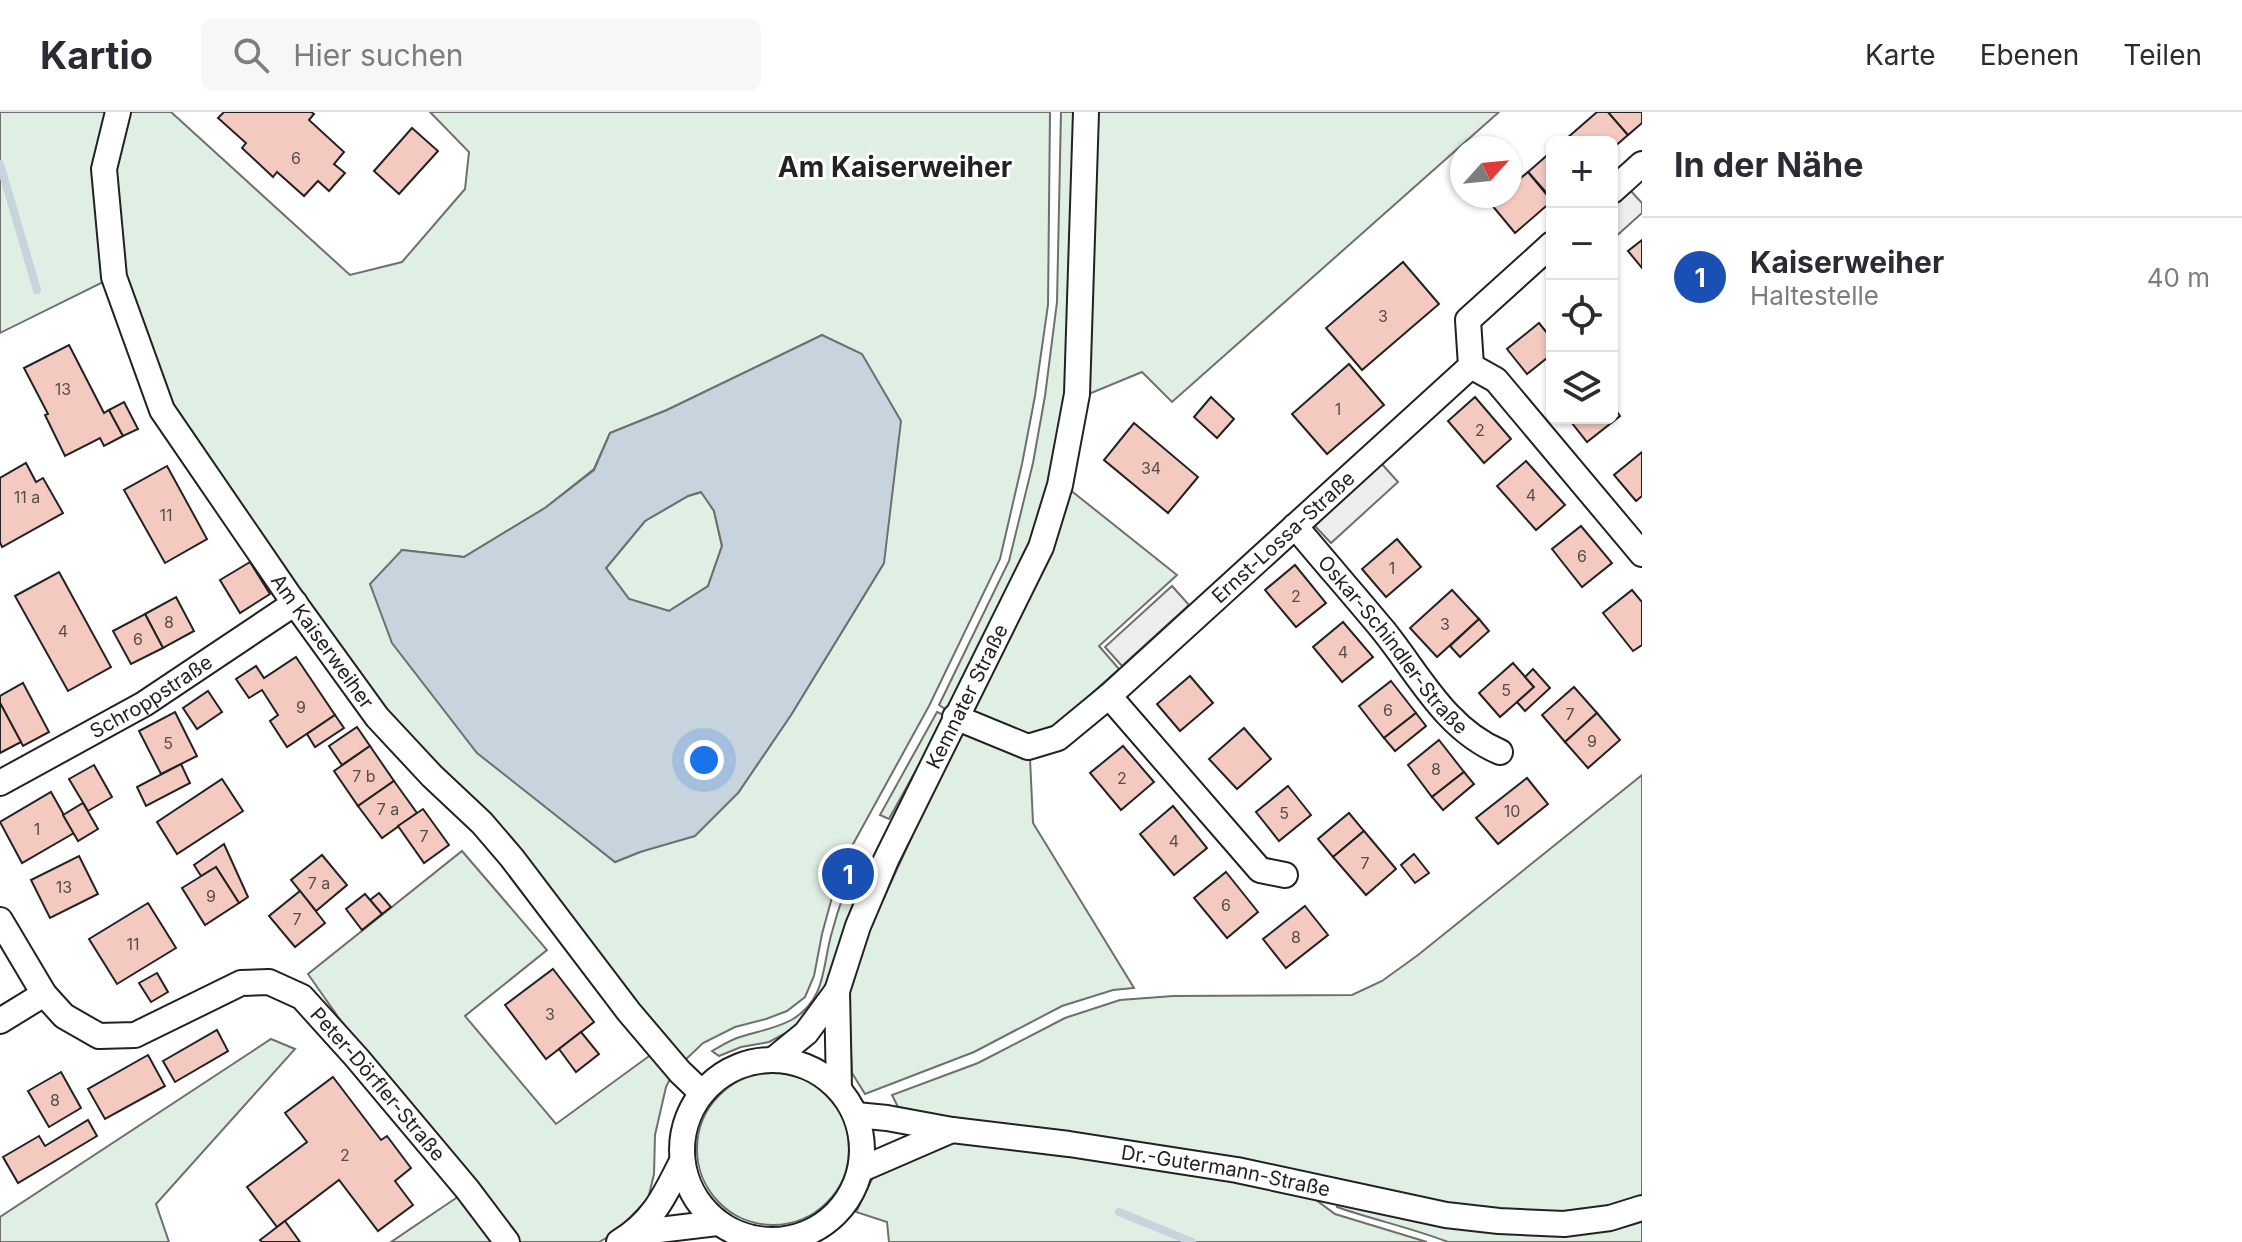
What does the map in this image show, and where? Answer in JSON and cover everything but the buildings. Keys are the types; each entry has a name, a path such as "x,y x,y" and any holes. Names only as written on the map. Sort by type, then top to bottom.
{"street":[{"name":"Am Kaiserweiher","path":"118,112 104,169 114,277 162,410 377,717 432,776 482,823 629,1012 702,1093"},
{"name":"Kemnater Straße","path":"774,1059 806,1033 837,991 858,926 886,860 1041,547 1060,485 1077,394 1086,112"},
{"path":"1618,186 1642,164"},
{"path":"1546,249 1468,320 1471,366 1496,380 1642,554"},
{"name":"Ernst-Lossa-Straße","path":"955,717 1028,747 1058,738 1109,696 1471,366"},
{"name":"Oskar-Schindler-Straße","path":"1295,526 1384,632 1440,707 1481,744 1500,752"},
{"name":"Schroppstraße","path":"0,783 144,704 295,603"},
{"path":"1109,696 1260,870 1285,875"},
{"name":"Peter-Dörfler-Straße","path":"0,920 44,994 64,1016 99,1036 135,1035 241,983 269,982 302,997 457,1177 507,1242"},
{"name":"Kemnater Straße","path":"837,991 839,1089"},
{"path":"0,1021 44,994"},
{"path":"774,1059 808,1066 839,1089 856,1115 863,1141 862,1169 851,1196 833,1219 808,1234 780,1242 737,1234 717,1223 695,1198 682,1161 682,1137 689,1113 702,1093 722,1075 747,1063 774,1059"},
{"name":"Dr.-Gutermann-Straße","path":"856,1115 1237,1170 1446,1215 1564,1224 1610,1218 1642,1208"},
{"path":"862,1169 952,1130"},
{"path":"627,1237 656,1211 682,1161"},
{"path":"627,1237 717,1223"}],"green space":[{"path":"0,112 171,112 350,275 402,262 465,189 469,152 430,112 1050,112 1048,305 1035,396 1000,559 929,706 837,879 814,976 805,997 787,1011 735,1027 703,1043 680,1065 381,714 170,404 107,280 0,333","holes":["822,335 884,563 791,715 738,793 640,852 615,862 557,815 402,550 464,557 545,508 594,469 610,433 667,410"]},
{"path":"1061,112 1079,112 1069,394 1034,543 948,711 939,705 1009,561 1033,463 1057,302"},
{"path":"1093,112 1499,112 1472,136 1450,136 1450,155 1172,402 1142,372 1084,396"},
{"path":"1069,489 1177,575 1099,646 1119,669 1052,729 1026,737 967,711"},
{"path":"702,492 714,511 722,546 708,586 669,611 629,599 606,568 645,521 688,496"},
{"path":"937,712 946,716 889,819 880,815"},
{"path":"962,728 1030,758 1033,823 1134,988 1113,990 1062,1006 974,1052 865,1094 852,1073 848,991 869,930"},
{"path":"1642,775 1642,1197 1612,1206 1562,1214 1450,1205 956,1119 898,1107 892,1095 978,1063 1065,1018 1120,1000 1173,996 1352,995 1382,981 1418,955"},
{"path":"462,851 547,950 465,1016 556,1124 656,1051 674,1071 666,1087 655,1135 654,1174 648,1199 615,1233 599,1242 519,1242 475,1183 364,1054 308,974"},
{"path":"855,867 865,872 847,920 828,987 797,1027 769,1042 741,1047 719,1056 712,1051 736,1038 774,1028 793,1019 812,1001 822,980 839,907"},
{"path":"271,1039 295,1049 156,1204 169,1242 0,1242 0,1217"},
{"path":"773,1073 802,1079 827,1095 843,1120 849,1149 843,1178 827,1203 802,1219 773,1225 744,1219 719,1203 703,1178 697,1149 703,1120 719,1095 744,1079"},
{"path":"951,1141 1067,1153 1312,1197 1335,1214 1427,1242 889,1242 887,1222 856,1212 873,1177"},
{"path":"462,1194 498,1242 391,1242"},
{"path":"1338,1202 1642,1220 1642,1242 1448,1242 1337,1207"}],"shaded area":[{"path":"1629,189 1642,203 1642,213 1618,235 1618,208 1618,199"},
{"path":"822,335 862,354 901,421 884,563 791,715 738,793 695,836 615,862 477,753 392,643 370,584 402,550 464,557 545,508 594,470 610,433 667,410","holes":["701,492 714,511 722,546 708,586 669,611 629,599 606,568 645,521 688,496"]},
{"path":"1381,463 1398,482 1331,543 1313,524"},
{"path":"1172,586 1189,605 1122,666 1105,647"}],"waterway":[{"path":"0,164 37,290"},
{"path":"1119,1212 1192,1242"}],"place":[{"name":"Kaiserweiher","path":"848,874"}],"district":[{"name":"Am Kaiserweiher","path":"895,167"}]}
